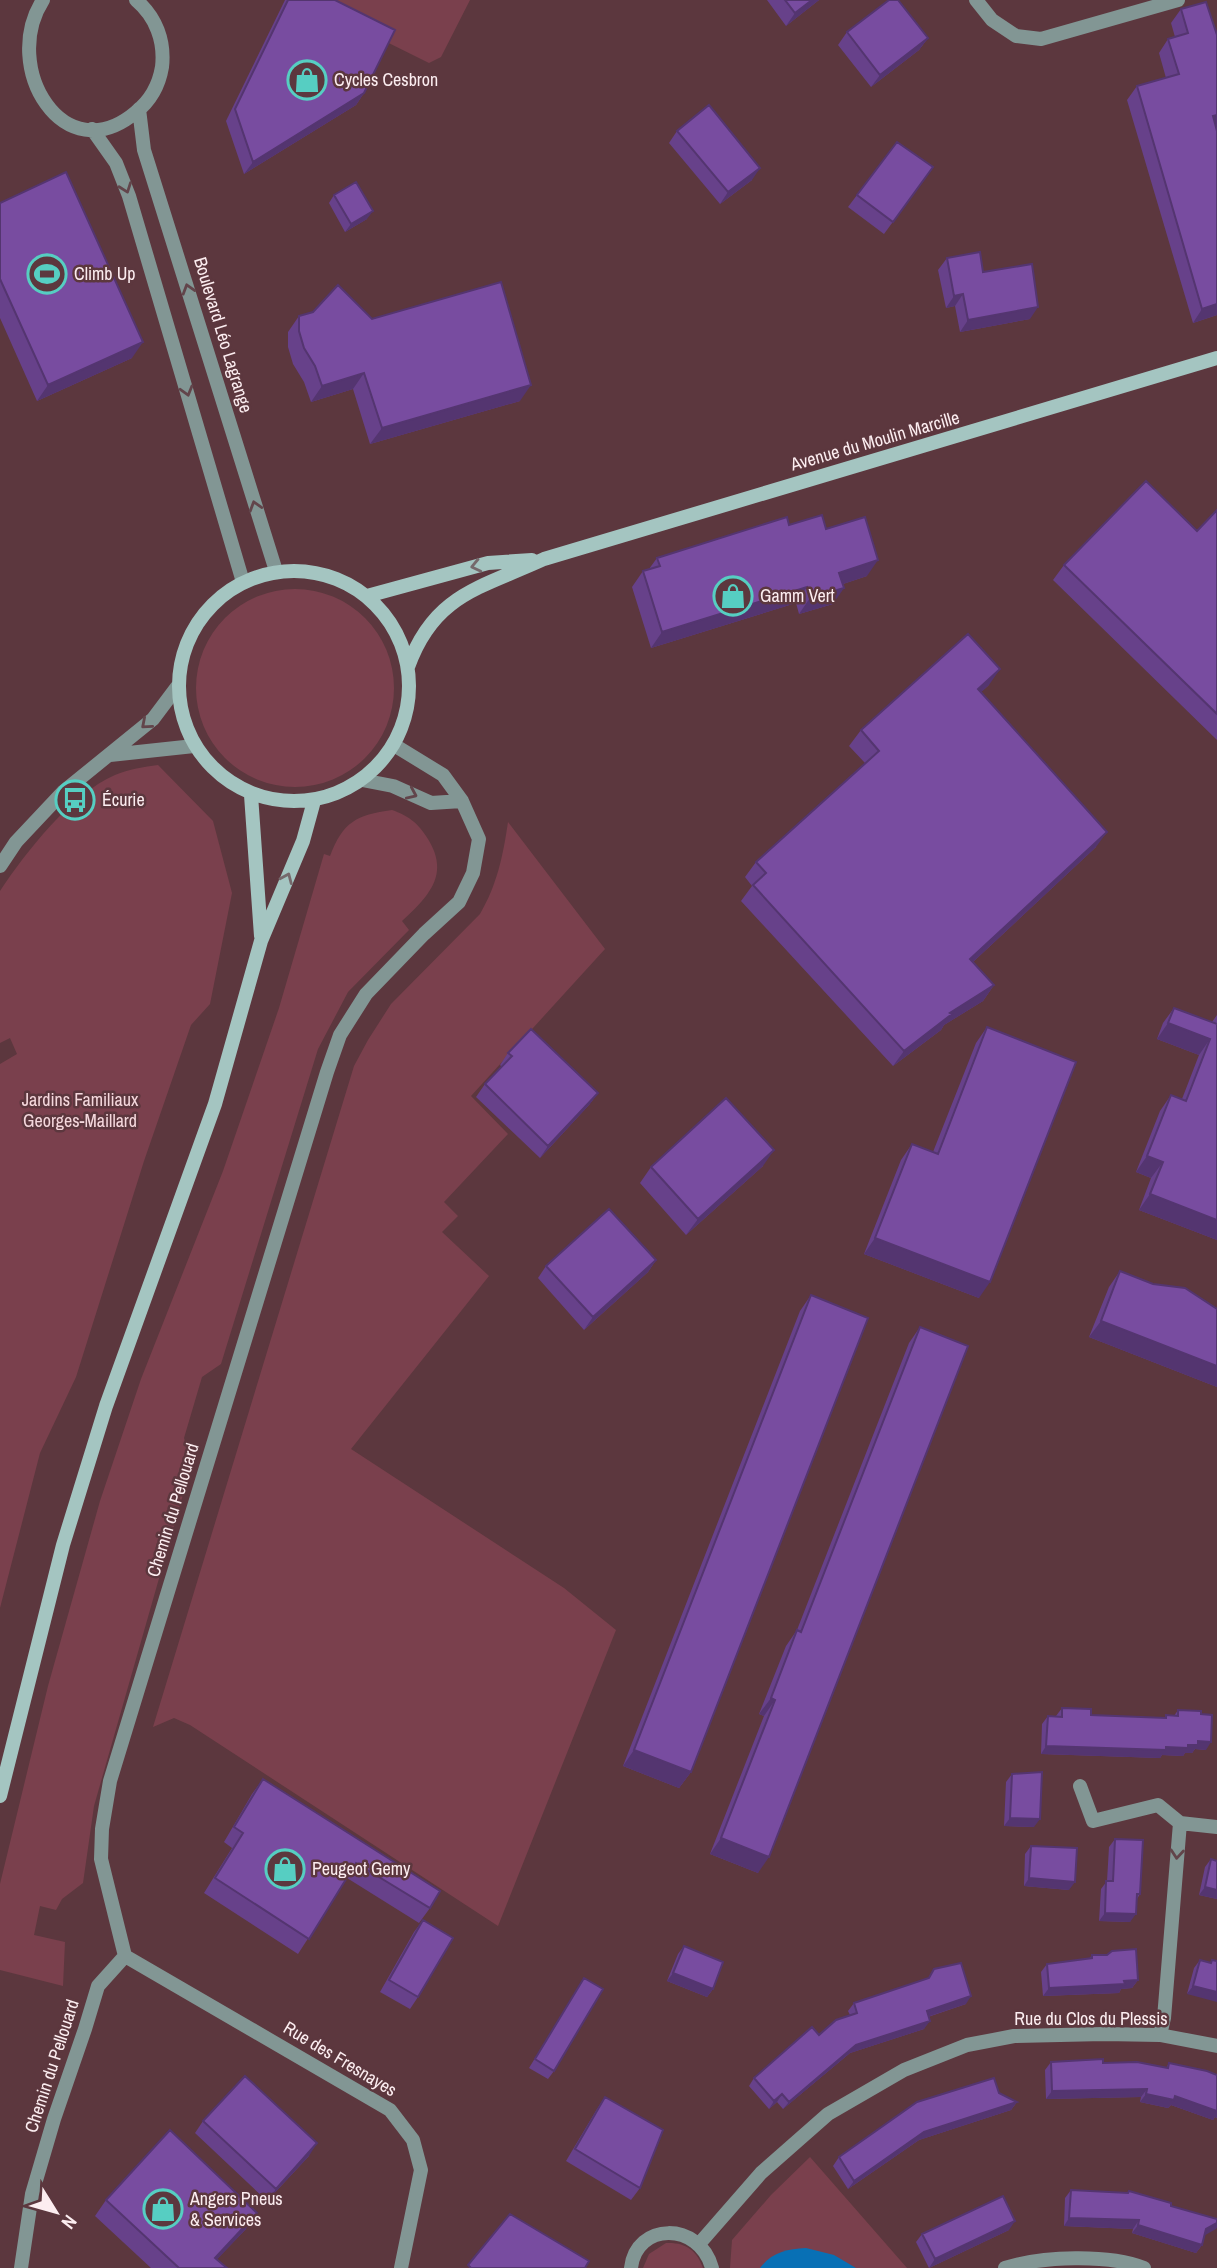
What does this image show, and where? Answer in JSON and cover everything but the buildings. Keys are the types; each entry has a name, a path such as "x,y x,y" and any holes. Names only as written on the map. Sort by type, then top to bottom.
{"main road":[{"name":"Avenue du Moulin Marcille","path":"408,667 418,644 433,621 460,595 544,559 1217,358"},
{"name":"Avenue du Moulin Marcille","path":"367,596 488,563 544,559"},
{"path":"276,571 308,571 339,579 367,596 401,640 408,667 408,707 394,745 380,764 362,780 340,793 314,801 282,802 251,794 219,775 194,746 182,718 177,687 180,664 192,631 214,602 243,582 276,571"},
{"path":"251,794 261,941"},
{"path":"0,1796 63,1545 106,1406 215,1104 261,941 303,841 314,801"}],"street":[{"path":"38,2 24,25 17,46 17,68 21,82 32,102 48,117 69,127 92,130 117,124 139,109 155,89 161,72 163,55 160,37 154,21 136,0"},
{"path":"976,0 992,20 1016,36 1041,39 1178,0"},
{"name":"Boulevard Léo Lagrange","path":"139,109 144,150 276,571"},
{"path":"92,130 116,163 129,196 243,582"},
{"path":"0,866 16,842 64,792 153,719 177,687"},
{"name":"Chemin du Pellouard","path":"21,2268 32,2194 98,1986 125,1956 101,1859 102,1829 110,1781 327,1072 340,1035 366,994 459,902 473,873 479,839 462,801 443,775 394,745"},
{"path":"109,755 194,746"},
{"path":"362,780 393,786 431,803 462,801"},
{"path":"1080,1787 1093,1821 1158,1805 1180,1823 1217,1827"},
{"path":"1160,2035 1164,2018 1180,1823"},
{"name":"Rue des Fresnayes","path":"125,1956 390,2110 413,2140 421,2170 401,2268"},
{"name":"Rue du Clos du Plessis","path":"699,2244 761,2173 828,2114 904,2070 967,2045 1014,2036 1160,2035 1217,2046"},
{"path":"631,2268 637,2250 647,2241 660,2234 674,2233 687,2236 699,2244 707,2254 712,2268"},
{"path":"1005,2268 1018,2263 1083,2259 1127,2261 1144,2268"}],"green space":[{"path":"302,0 470,0 441,57 429,63"},
{"path":"295,589 333,597 365,618 386,650 394,688 386,726 365,758 333,779 295,787 257,779 225,758 204,726 196,688 204,650 225,618 257,597"},
{"name":"Jardins Familiaux Georges-Maillard","path":"158,765 213,821 232,893 210,1004 191,1025 144,1161 76,1377 40,1453 0,1608 0,1064 17,1054 10,1038 0,1043 0,891 36,842 82,796 115,775"},
{"path":"392,810 411,820 422,831 433,849 437,861 434,883 421,902 402,921 409,930 348,992 318,1049 221,1364 202,1377 184,1438 192,1463 94,1806 83,1883 62,1899 56,1910 40,1906 34,1935 65,1942 63,1986 0,1970 0,1884 48,1686 100,1501 141,1379 223,1171 279,1008 324,854 330,856 340,835 352,822"},
{"path":"508,822 605,949 471,1096 508,1134 444,1202 458,1216 442,1232 489,1276 351,1449 564,1588 616,1630 498,1926 190,1725 174,1718 153,1727 354,1066 391,1004 480,914 498,870"},
{"path":"810,2157 907,2268 730,2268 732,2240 771,2195"},
{"path":"666,2243 689,2248 703,2268 643,2268 649,2254"}],"water":[{"path":"806,2248 834,2255 856,2268 760,2268 780,2252"}],"place":[{"name":"Cycles Cesbron","path":"307,80"},
{"name":"Climb Up","path":"47,274"},
{"name":"Gamm Vert","path":"733,596"},
{"name":"Écurie","path":"75,800"},
{"name":"Peugeot Gemy","path":"285,1869"},
{"name":"Angers Pneus & Services","path":"163,2209"}]}
